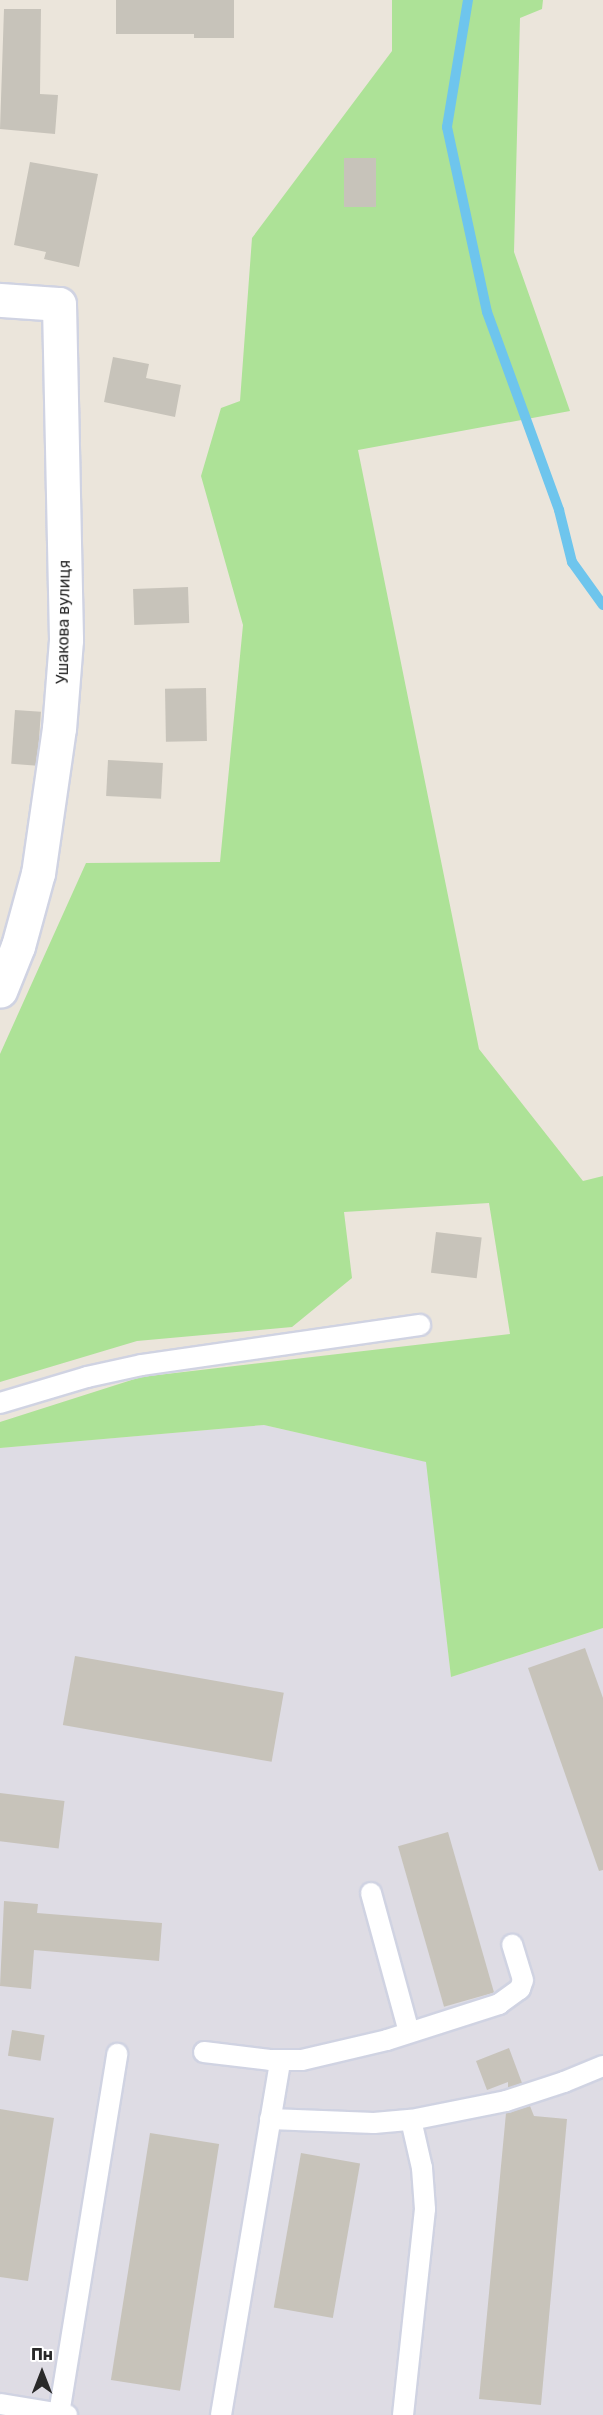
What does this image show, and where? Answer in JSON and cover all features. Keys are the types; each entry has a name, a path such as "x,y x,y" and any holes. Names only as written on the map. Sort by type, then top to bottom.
{"street":[{"name":"Ушакова вулиця","path":"0,300 59,304 66,640 59,728 39,873 18,946 0,991"}],"lane":[{"path":"0,1403 87,1377 142,1365 420,1325"},
{"path":"371,1893 409,2032"},
{"path":"204,2052 280,2061 323,2056 409,2032 511,1998 520,1989 523,1980 512,1945"},
{"path":"0,2404 32,2412 63,2414 117,2054"},
{"path":"221,2415 280,2061"},
{"path":"270,2119 374,2123 411,2120 506,2101 564,2082 603,2066"},
{"path":"403,2415 425,2209 422,2168 411,2120"}],"shaded area":[{"path":"264,1425 427,1462 451,1677 603,1628 603,2415 0,2415 0,1448"}],"green space":[{"path":"392,0 543,0 542,9 520,18 514,252 570,411 358,450 479,1049 583,1181 603,1176 603,1628 451,1677 426,1462 264,1425 0,1448 0,1422 141,1377 510,1334 489,1203 344,1212 352,1278 292,1327 137,1341 0,1382 0,1054 86,863 220,862 243,625 201,476 221,408 240,401 252,238 392,51"}],"building":[{"path":"116,0 234,0 234,38 194,38 194,34 116,34"},
{"path":"4,9 41,9 40,94 58,95 55,134 0,129"},
{"path":"344,158 376,158 376,207 344,207"},
{"path":"30,162 98,174 79,267 44,259 46,252 14,245"},
{"path":"113,357 149,364 146,378 181,385 175,417 104,402"},
{"path":"188,587 189,623 134,625 133,589"},
{"path":"206,688 207,741 166,742 165,689"},
{"path":"15,710 41,712 37,766 11,764"},
{"path":"108,760 163,763 161,799 106,796"},
{"path":"436,1232 482,1238 477,1278 431,1273"},
{"path":"585,1648 603,1698 603,1870 599,1871 528,1668"},
{"path":"75,1656 284,1693 272,1762 63,1725"},
{"path":"0,1793 65,1801 59,1849 0,1841"},
{"path":"448,1832 494,1993 444,2007 398,1846"},
{"path":"4,1901 38,1904 37,1913 162,1923 159,1961 34,1950 31,1989 0,1986"},
{"path":"12,2030 45,2035 41,2061 8,2056"},
{"path":"509,2048 522,2083 508,2088 508,2082 487,2090 476,2061"},
{"path":"530,2106 534,2116 567,2119 541,2405 479,2399 506,2113"},
{"path":"0,2109 54,2118 28,2281 0,2277"},
{"path":"150,2133 219,2144 180,2391 111,2380"},
{"path":"301,2153 360,2163 333,2318 274,2308"}],"waterway":[{"path":"468,0 447,127 487,312 559,510 572,562 603,605"}]}
